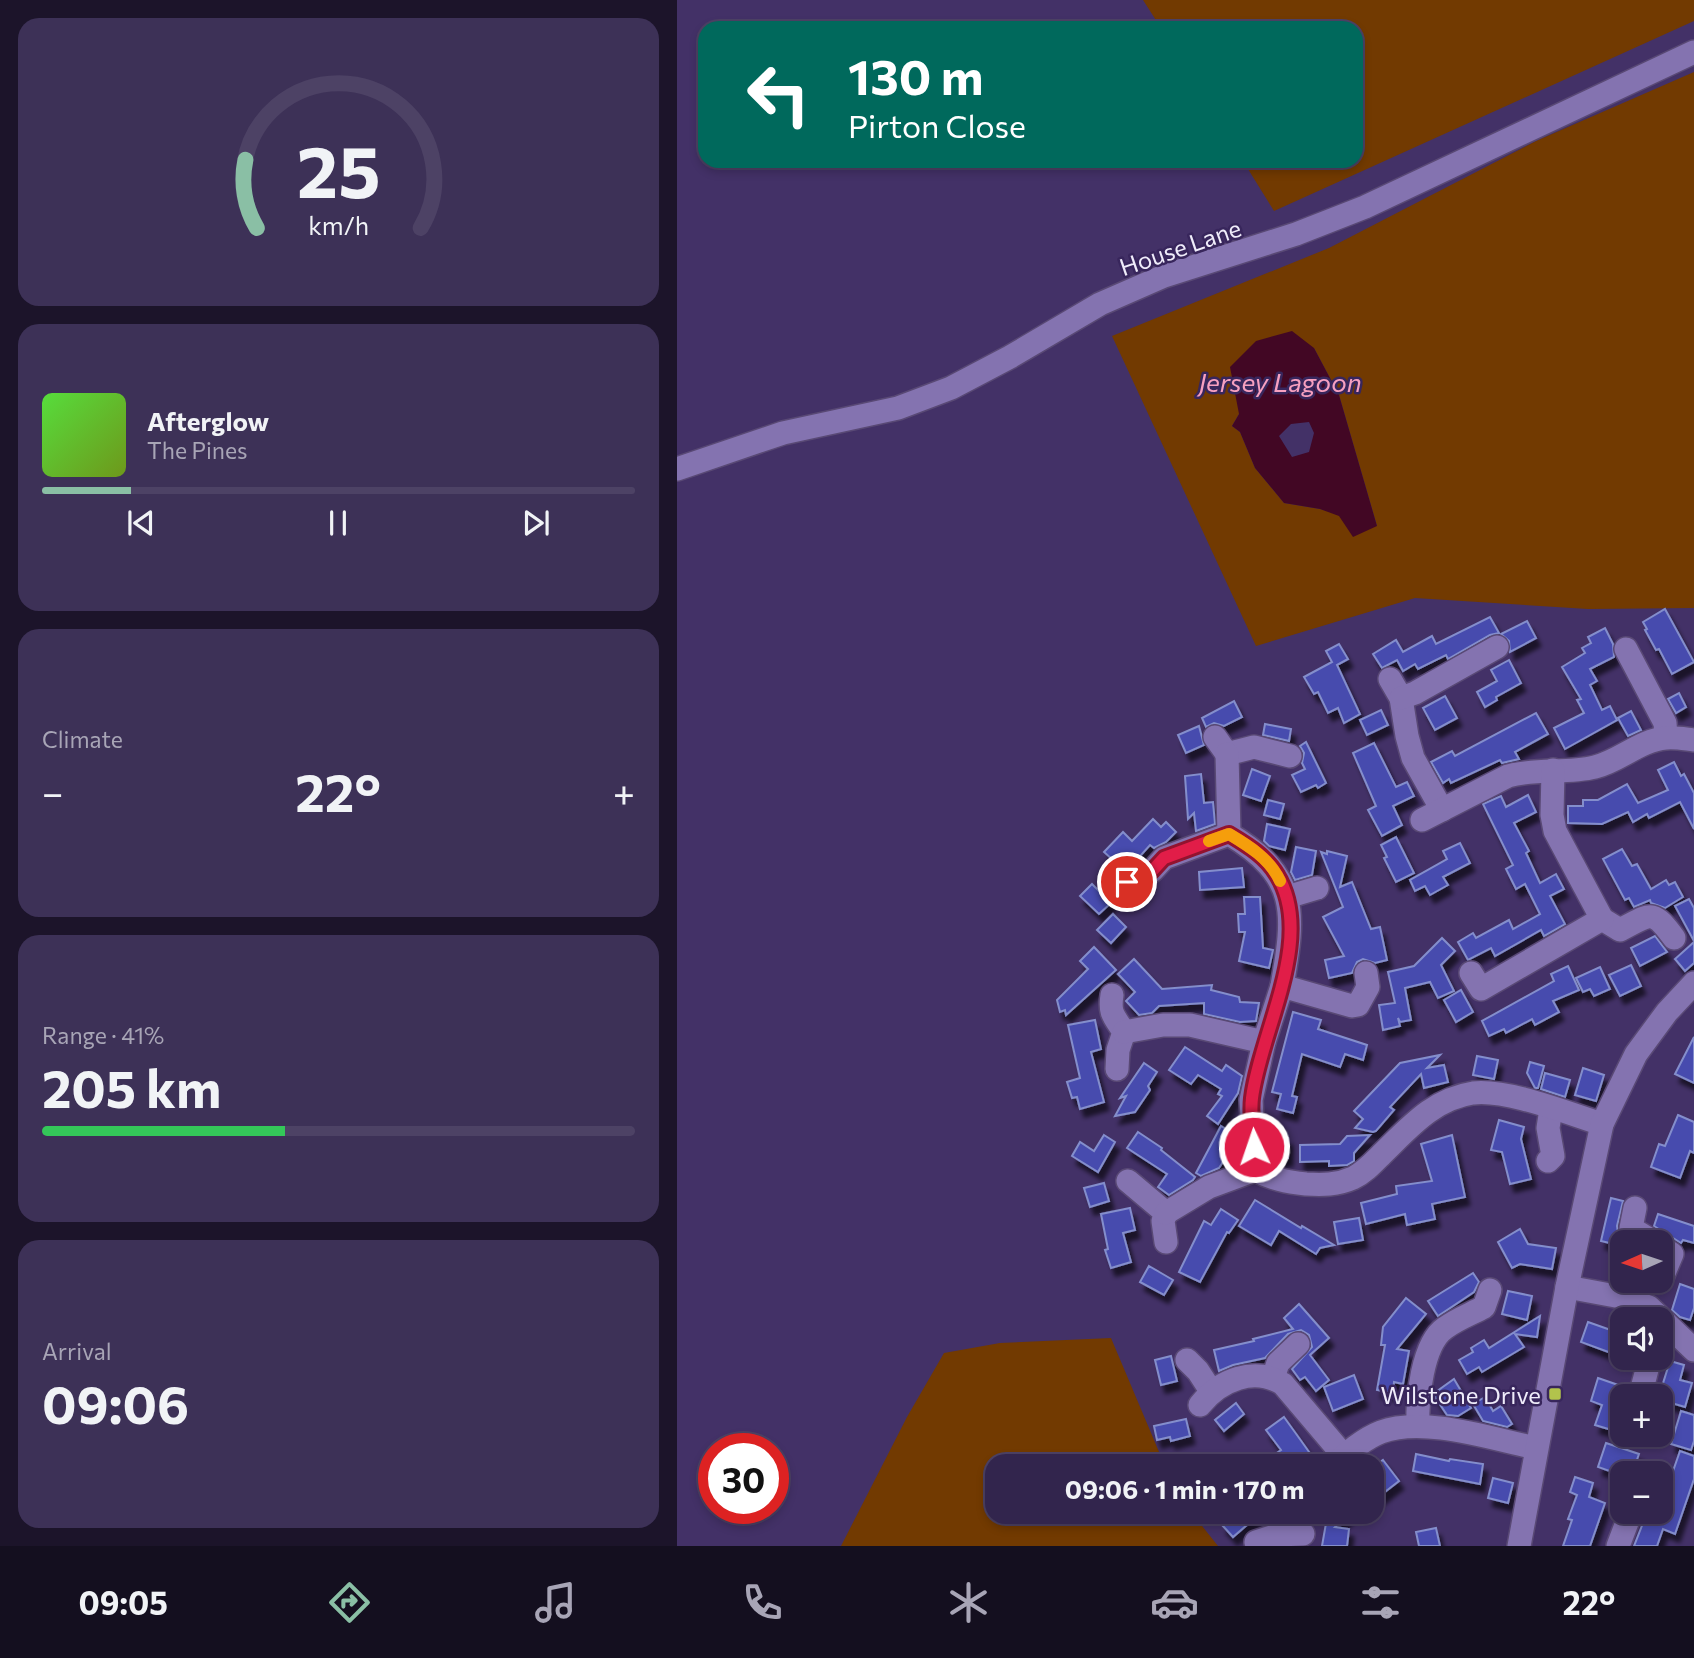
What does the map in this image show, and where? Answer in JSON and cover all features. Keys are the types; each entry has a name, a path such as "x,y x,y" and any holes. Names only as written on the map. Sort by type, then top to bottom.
{"street":[{"name":"House Lane","path":"677,469 783,433 898,408 951,388 1010,357 1099,304 1164,276 1271,243 1365,207 1694,52"},
{"path":"1497,647 1415,693 1396,688 1413,758 1432,815 1508,776 1523,772 1595,768 1616,760 1634,748 1666,737 1694,740"},
{"path":"1625,649 1665,723 1666,737"},
{"path":"1229,834 1221,746 1254,747 1290,756"},
{"path":"1553,771 1555,831 1602,919 1620,930 1646,916 1655,916 1674,938"},
{"path":"1127,882 1152,871 1164,858 1229,834"},
{"path":"1229,834 1252,848 1277,875 1287,897 1291,919 1282,986 1264,1042 1251,1100 1255,1170"},
{"path":"1287,897 1317,888"},
{"path":"1471,973 1481,989 1602,919"},
{"path":"1282,986 1351,1006 1358,1005 1368,987 1366,973"},
{"path":"1519,1546 1567,1287 1602,1124 1636,1054 1691,992"},
{"path":"1112,995 1112,1014 1124,1032"},
{"path":"1124,1032 1163,1025 1190,1025 1264,1042"},
{"path":"1117,1069 1118,1049 1124,1032"},
{"path":"1166,1242 1163,1221 1166,1213 1208,1187 1255,1170 1273,1179 1295,1183 1326,1185 1347,1180 1366,1170 1423,1114 1441,1102 1473,1093 1491,1092 1602,1124"},
{"path":"1548,1161 1553,1156 1548,1128 1551,1108"},
{"path":"1128,1181 1166,1213"},
{"path":"1634,1230 1631,1228 1635,1208"},
{"path":"1567,1287 1621,1297 1649,1307 1655,1293"},
{"path":"1418,1426 1417,1400 1430,1349 1443,1329 1484,1307 1490,1290"},
{"path":"1673,1343 1694,1350"},
{"path":"1273,1378 1278,1363 1298,1344"},
{"path":"1187,1360 1198,1371 1206,1398 1226,1382 1246,1377 1273,1378 1283,1384 1333,1454"},
{"path":"1347,1454 1367,1439 1383,1432 1418,1426 1536,1448"},
{"path":"1618,1546 1626,1524"},
{"path":"1256,1542 1305,1531"}],"shaded area":[{"path":"1143,0 1694,0 1694,21 1274,211 1247,168 1363,168 1363,21 1156,21"},
{"path":"1694,72 1694,608 1588,609 1415,598 1256,646 1112,336 1329,248 1536,141","holes":["1314,348 1339,395 1377,526 1320,509 1284,503 1255,468 1240,432 1232,426 1239,414"]},
{"path":"1111,1338 1160,1454 985,1454 985,1524 1201,1524 1218,1546 841,1546 907,1417 944,1353 1000,1343"}],"water":[{"name":"Jersey Lagoon","path":"1292,331 1314,348 1339,395 1377,526 1353,537 1339,516 1320,509 1284,503 1255,468 1240,432 1232,426 1239,414 1230,367 1256,341","holes":["1309,422 1314,433 1309,452 1292,457 1279,436 1291,424"]}],"building":[{"path":"1665,609 1694,662 1672,674 1659,649 1656,650 1643,622"},
{"path":"1490,617 1499,633 1490,635 1448,659 1446,655 1418,669 1415,664 1403,671 1397,660 1382,668 1373,654 1396,640 1403,652 1432,636 1436,644"},
{"path":"1527,621 1536,638 1510,652 1509,641 1501,634"},
{"path":"1605,628 1613,644 1614,657 1590,669 1597,681 1590,685 1602,710 1610,706 1617,720 1565,749 1554,728 1584,713 1577,700 1581,699 1562,667 1585,653 1582,648 1591,643 1588,637"},
{"path":"1339,644 1348,659 1337,665 1360,714 1344,723 1338,708 1328,713 1318,692 1314,694 1304,677 1332,662 1326,651"},
{"path":"1509,660 1521,683 1496,697 1497,700 1485,707 1477,692 1497,681 1491,670"},
{"path":"1679,693 1686,707 1676,713 1668,699"},
{"path":"1445,696 1457,718 1435,730 1423,708"},
{"path":"1234,701 1242,717 1224,726 1214,723 1206,727 1202,718"},
{"path":"1381,710 1388,725 1367,735 1360,720"},
{"path":"1631,711 1641,730 1628,736 1618,718"},
{"path":"1536,713 1548,734 1515,752 1519,759 1502,763 1500,760 1451,783 1449,779 1443,783 1431,762 1452,751 1455,756"},
{"path":"1265,724 1291,729 1289,741 1263,735"},
{"path":"1199,726 1204,745 1186,753 1178,735"},
{"path":"1306,742 1326,783 1301,792 1292,775 1305,769 1302,763 1304,753 1300,746"},
{"path":"1374,743 1396,787 1407,782 1414,796 1393,806 1402,825 1382,836 1368,810 1376,806 1353,753"},
{"path":"1674,762 1694,793 1694,829 1680,802 1649,818 1647,814 1633,822 1628,812 1602,824 1568,823 1568,806 1583,806 1583,800 1598,800 1627,784 1638,803 1668,790 1658,770"},
{"path":"1252,769 1270,776 1261,801 1243,795"},
{"path":"1201,774 1204,803 1213,802 1215,824 1196,831 1194,813 1188,819 1185,776"},
{"path":"1528,795 1536,812 1514,823 1529,851 1526,853 1540,883 1556,874 1564,889 1550,896 1565,924 1544,936 1541,930 1495,956 1491,948 1468,960 1458,942 1473,933 1476,938 1509,920 1513,929 1540,914 1525,884 1516,889 1506,869 1513,865 1483,804 1501,796 1506,807"},
{"path":"1268,800 1284,804 1280,819 1264,815"},
{"path":"1153,819 1161,827 1166,822 1176,832 1166,842 1154,848 1150,845 1133,864 1123,869 1104,852 1123,832 1132,841"},
{"path":"1267,824 1290,829 1285,850 1269,846 1264,841"},
{"path":"1396,837 1414,873 1396,882 1384,858 1387,857 1381,845"},
{"path":"1460,843 1470,863 1443,877 1448,885 1430,895 1425,886 1415,891 1410,880 1447,859 1443,851"},
{"path":"1296,847 1316,851 1312,875 1295,880 1291,872"},
{"path":"1622,849 1632,866 1637,864 1651,889 1666,880 1669,885 1675,882 1683,897 1665,908 1651,903 1650,900 1634,907 1629,898 1625,900 1603,859"},
{"path":"1327,851 1347,856 1340,887 1352,882 1371,929 1380,927 1387,960 1375,963 1363,959 1357,962 1352,973 1329,978 1325,960 1344,956 1323,917 1343,907 1321,852 1327,854"},
{"path":"1242,868 1244,887 1200,890 1199,872"},
{"path":"1092,884 1111,903 1099,914 1080,896"},
{"path":"1244,897 1260,897 1263,948 1273,950 1269,968 1239,961 1245,932 1239,932 1238,914 1245,914"},
{"path":"1689,899 1694,908 1694,941 1675,906"},
{"path":"1113,914 1126,927 1111,943 1097,930"},
{"path":"1655,936 1667,952 1640,966 1631,948"},
{"path":"1442,938 1455,951 1441,965 1454,991 1438,998 1430,982 1405,988 1411,1020 1400,1022 1398,1018 1400,1026 1383,1030 1379,1005 1395,1003 1388,972 1414,966"},
{"path":"1694,942 1694,963 1685,971 1675,959"},
{"path":"1094,947 1116,970 1066,1015 1065,1010 1060,1012 1057,1000 1088,969 1080,961"},
{"path":"1134,959 1162,989 1212,985 1211,990 1239,997 1240,1002 1259,1003 1256,1021 1240,1022 1204,1014 1204,1003 1159,1006 1152,1013 1139,1015 1126,1001 1135,992 1118,974"},
{"path":"1631,965 1641,986 1620,996 1609,975"},
{"path":"1568,966 1579,990 1553,1001 1559,1012 1535,1025 1532,1019 1506,1033 1504,1029 1489,1036 1482,1021 1554,981 1551,974"},
{"path":"1600,967 1610,989 1594,996 1590,989 1583,992 1576,978"},
{"path":"1461,990 1473,1012 1456,1022 1444,1000"},
{"path":"1293,1012 1321,1020 1318,1029 1367,1045 1363,1060 1345,1054 1340,1067 1302,1054 1292,1096 1297,1097 1293,1113 1277,1109 1281,1094 1272,1092"},
{"path":"1095,1020 1101,1049 1091,1052 1104,1102 1080,1109 1077,1097 1072,1098 1067,1082 1080,1078 1068,1025"},
{"path":"1694,1037 1694,1083 1675,1074"},
{"path":"1185,1047 1222,1071 1226,1065 1242,1076 1238,1093 1218,1124 1207,1116 1222,1096 1218,1094 1221,1089 1198,1075 1191,1084 1169,1070"},
{"path":"1440,1055 1427,1068 1444,1065 1448,1082 1424,1088 1421,1074 1390,1107 1394,1110 1376,1131 1355,1128 1363,1119 1354,1111 1400,1063"},
{"path":"1477,1056 1498,1060 1494,1079 1473,1075"},
{"path":"1530,1062 1544,1066 1538,1088 1535,1088 1527,1073"},
{"path":"1144,1063 1157,1072 1148,1086 1150,1090 1135,1112 1115,1116 1126,1096 1120,1098"},
{"path":"1583,1068 1604,1075 1596,1101 1575,1095"},
{"path":"1545,1073 1570,1080 1565,1097 1541,1089"},
{"path":"1678,1115 1694,1122 1694,1153 1690,1151 1680,1178 1651,1167 1659,1144 1665,1146"},
{"path":"1499,1120 1524,1127 1521,1139 1531,1179 1510,1184 1502,1152 1491,1150"},
{"path":"1221,1126 1239,1137 1219,1168 1201,1176 1196,1173"},
{"path":"1138,1132 1162,1148 1161,1150 1195,1177 1193,1180 1169,1195 1158,1187 1167,1174 1127,1148"},
{"path":"1104,1135 1115,1142 1098,1172 1072,1156 1080,1142 1094,1151"},
{"path":"1370,1135 1354,1153 1354,1161 1347,1165 1329,1166 1329,1161 1300,1162 1300,1145 1340,1144 1347,1136"},
{"path":"1452,1135 1465,1197 1432,1204 1435,1219 1407,1225 1405,1214 1366,1224 1361,1203 1397,1194 1396,1186 1432,1181 1421,1144"},
{"path":"1288,1138 1288,1158 1269,1159 1268,1139"},
{"path":"1104,1183 1109,1201 1090,1207 1084,1188"},
{"path":"1611,1198 1623,1201 1618,1230 1610,1230 1610,1243 1601,1241"},
{"path":"1255,1200 1334,1245 1320,1248 1316,1254 1279,1231 1271,1245 1239,1226"},
{"path":"1130,1208 1135,1230 1123,1233 1131,1262 1111,1268 1105,1250 1108,1249 1101,1214"},
{"path":"1221,1209 1238,1220 1229,1233 1227,1232 1200,1282 1179,1272 1204,1221 1211,1225"},
{"path":"1658,1214 1694,1226 1694,1243 1683,1240 1681,1243 1673,1238 1673,1230 1660,1230 1654,1226"},
{"path":"1359,1218 1363,1240 1338,1244 1334,1222"},
{"path":"1520,1229 1528,1244 1556,1248 1552,1269 1520,1264 1512,1268 1498,1242"},
{"path":"1149,1266 1173,1280 1164,1295 1140,1282"},
{"path":"1473,1273 1479,1282 1474,1292 1438,1316 1428,1301"},
{"path":"1680,1284 1694,1289 1694,1308 1690,1320 1680,1317 1673,1311"},
{"path":"1508,1291 1532,1296 1527,1320 1502,1314"},
{"path":"1406,1298 1426,1314 1397,1349 1409,1351 1403,1384 1394,1382 1393,1393 1377,1390 1385,1345 1381,1345 1383,1327"},
{"path":"1299,1304 1329,1338 1310,1355 1329,1380 1316,1391 1305,1377 1300,1380 1292,1369 1312,1347 1309,1335 1301,1330 1288,1334 1265,1358 1219,1371 1214,1350 1293,1329 1284,1318"},
{"path":"1540,1316 1537,1337 1515,1334 1524,1347 1482,1372 1479,1367 1467,1374 1459,1360 1473,1352 1471,1348 1484,1340 1489,1348"},
{"path":"1588,1322 1610,1330 1610,1353 1581,1342"},
{"path":"1171,1356 1177,1381 1161,1385 1155,1360"},
{"path":"1673,1362 1684,1365 1680,1380 1692,1383 1685,1407 1673,1404 1673,1384 1663,1384 1667,1370 1673,1370"},
{"path":"1354,1375 1363,1399 1333,1411 1324,1387"},
{"path":"1598,1378 1615,1384 1610,1384 1610,1430 1595,1425 1602,1405 1591,1401"},
{"path":"1454,1379 1471,1408 1458,1416 1447,1415 1433,1394"},
{"path":"1485,1397 1493,1411 1501,1406 1512,1424 1507,1427 1483,1421 1473,1404"},
{"path":"1236,1403 1244,1414 1224,1431 1215,1420"},
{"path":"1681,1411 1694,1415 1694,1441 1691,1450 1673,1445"},
{"path":"1284,1417 1310,1454 1275,1454 1281,1450 1266,1430"},
{"path":"1186,1419 1190,1436 1171,1441 1170,1437 1157,1440 1154,1426"},
{"path":"1606,1443 1610,1447 1639,1454 1637,1461 1610,1461 1610,1471 1598,1467"},
{"path":"1680,1451 1694,1456 1694,1479 1675,1534 1663,1529 1657,1546 1634,1546 1643,1524 1673,1524 1673,1471"},
{"path":"1416,1454 1483,1464 1480,1484 1413,1471"},
{"path":"1384,1461 1399,1481 1384,1493"},
{"path":"1575,1477 1593,1483 1589,1497 1605,1503 1590,1546 1563,1546 1572,1520 1568,1519 1577,1495 1570,1492"},
{"path":"1493,1478 1513,1483 1508,1503 1488,1498"},
{"path":"1223,1524 1248,1524 1233,1537"},
{"path":"1326,1524 1338,1524 1335,1527 1349,1529 1347,1546 1322,1546"},
{"path":"1436,1528 1440,1546 1419,1546 1416,1532"}],"slow traffic":[{"path":"1209,841 1229,834 1264,859 1280,881"}],"place":[{"name":"Wilstone Drive","path":"1555,1394"}],"route":[{"path":"1127,882 1152,871 1164,858 1229,834 1252,848 1277,875 1287,897 1291,919 1290,941 1282,986 1264,1042 1251,1100 1254,1147"}]}
